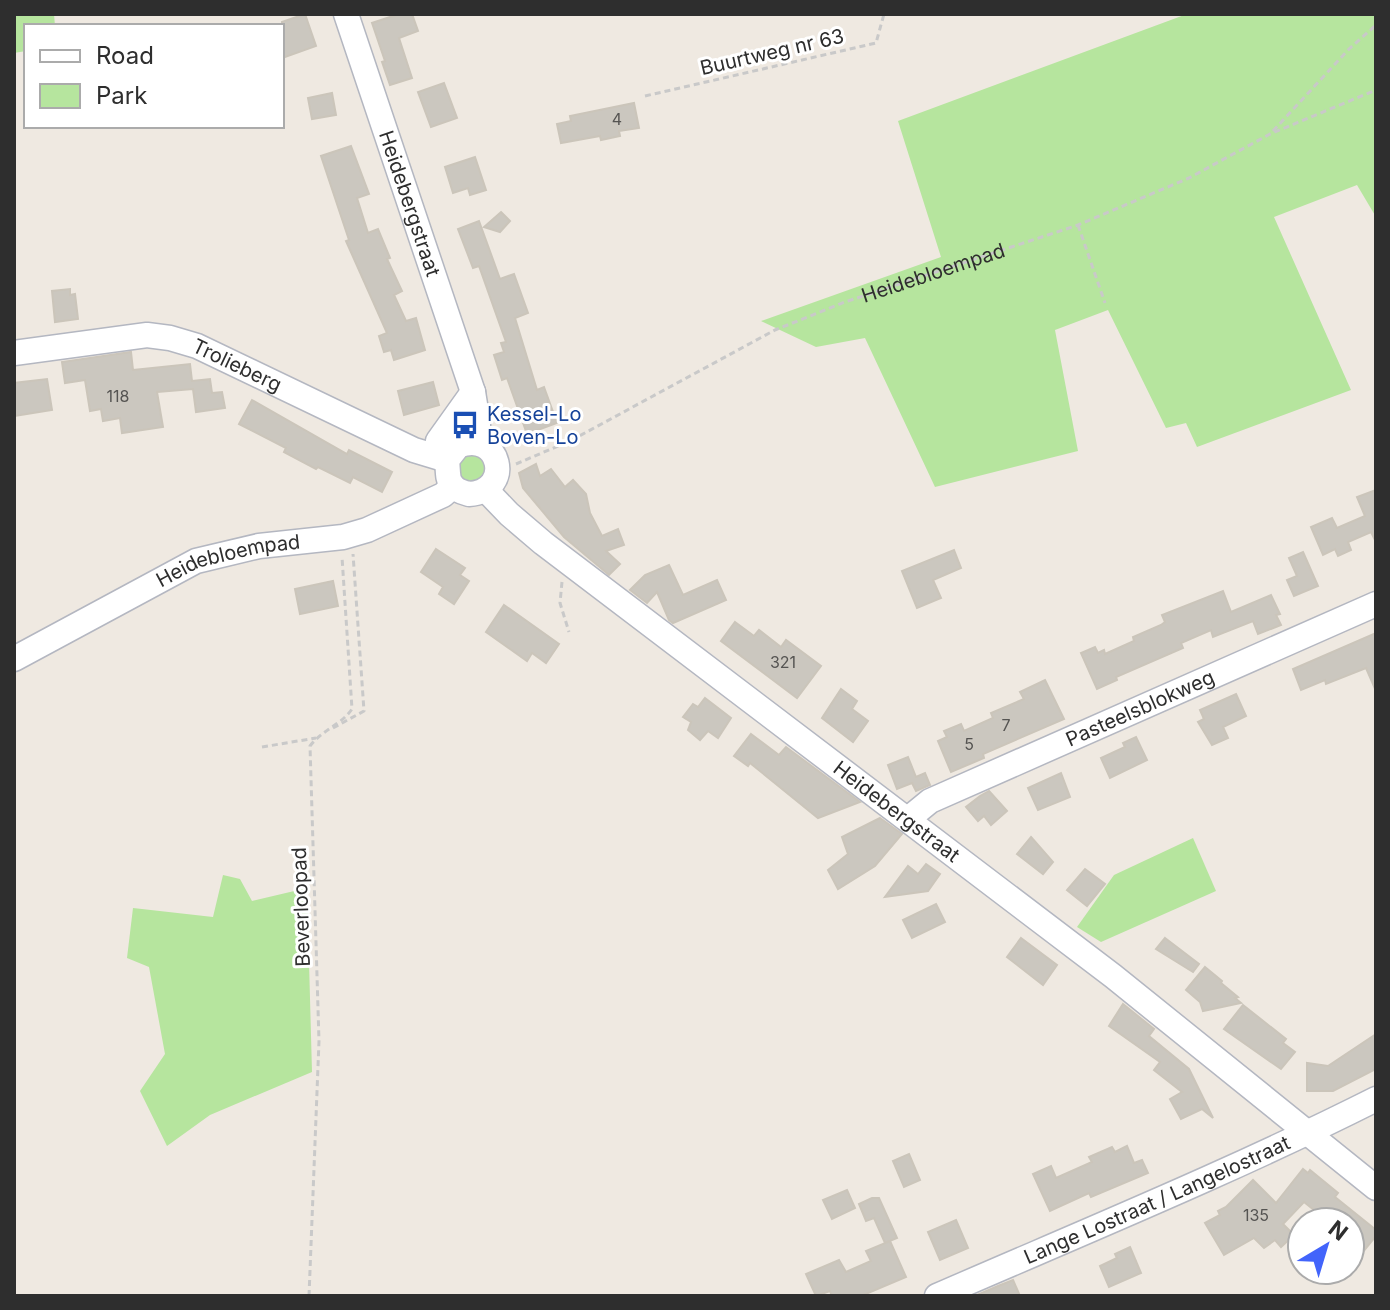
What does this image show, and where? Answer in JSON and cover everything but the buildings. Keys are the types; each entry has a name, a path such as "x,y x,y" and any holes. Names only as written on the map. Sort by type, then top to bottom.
{"street":[{"name":"Heidebergstraat","path":"346,14 473,392 478,443 494,456 492,481 517,521 1113,976 1376,1188"},
{"name":"Trolieberg","path":"14,353 147,335 170,338 197,346 414,450 447,460"},
{"path":"473,392 438,441 447,460 446,474 453,486 469,494 492,481"},
{"path":"447,460 458,446 478,443"},
{"name":"Heidebloempad","path":"14,659 196,561 259,546 347,535 443,495 453,486"},
{"name":"Pasteelsblokweg","path":"908,819 930,801 1376,604"},
{"name":"Lange Lostraat / Langelostraat","path":"937,1296 1307,1133 1376,1099"}],"path":[{"name":"Buurtweg nr 63","path":"645,96 876,43 884,14"},
{"path":"1270,134 1349,49 1376,25"},
{"name":"Heidebloempad","path":"492,481 775,330 859,297 1078,225 1189,178 1270,134 1376,90"},
{"path":"1078,225 1105,303"},
{"path":"262,747 316,738 364,711 347,535"},
{"path":"316,738 346,718 352,709 341,552 347,535"},
{"path":"569,563 562,583 560,603 569,632"},
{"name":"Beverloopad","path":"309,1296 319,1041 310,746 316,738"}],"green space":[{"path":"14,14 54,14 55,24 24,24 24,51 14,53"},
{"path":"1187,14 1376,14 1376,217 1357,185 1274,217 1351,390 1197,447 1186,423 1166,428 1108,310 1055,330 1078,451 935,487 865,338 816,347 761,321 941,257 898,121"},
{"path":"469,450 488,461 483,482 461,482 455,461"},
{"path":"1193,838 1216,891 1101,942 1077,927 1114,875"},
{"path":"223,875 240,879 252,901 307,888 312,1072 210,1115 167,1146 140,1091 165,1054 149,967 127,958 133,908 213,917"}],"place":[{"name":"Kessel-Lo Boven-Lo","path":"465,425"}]}
